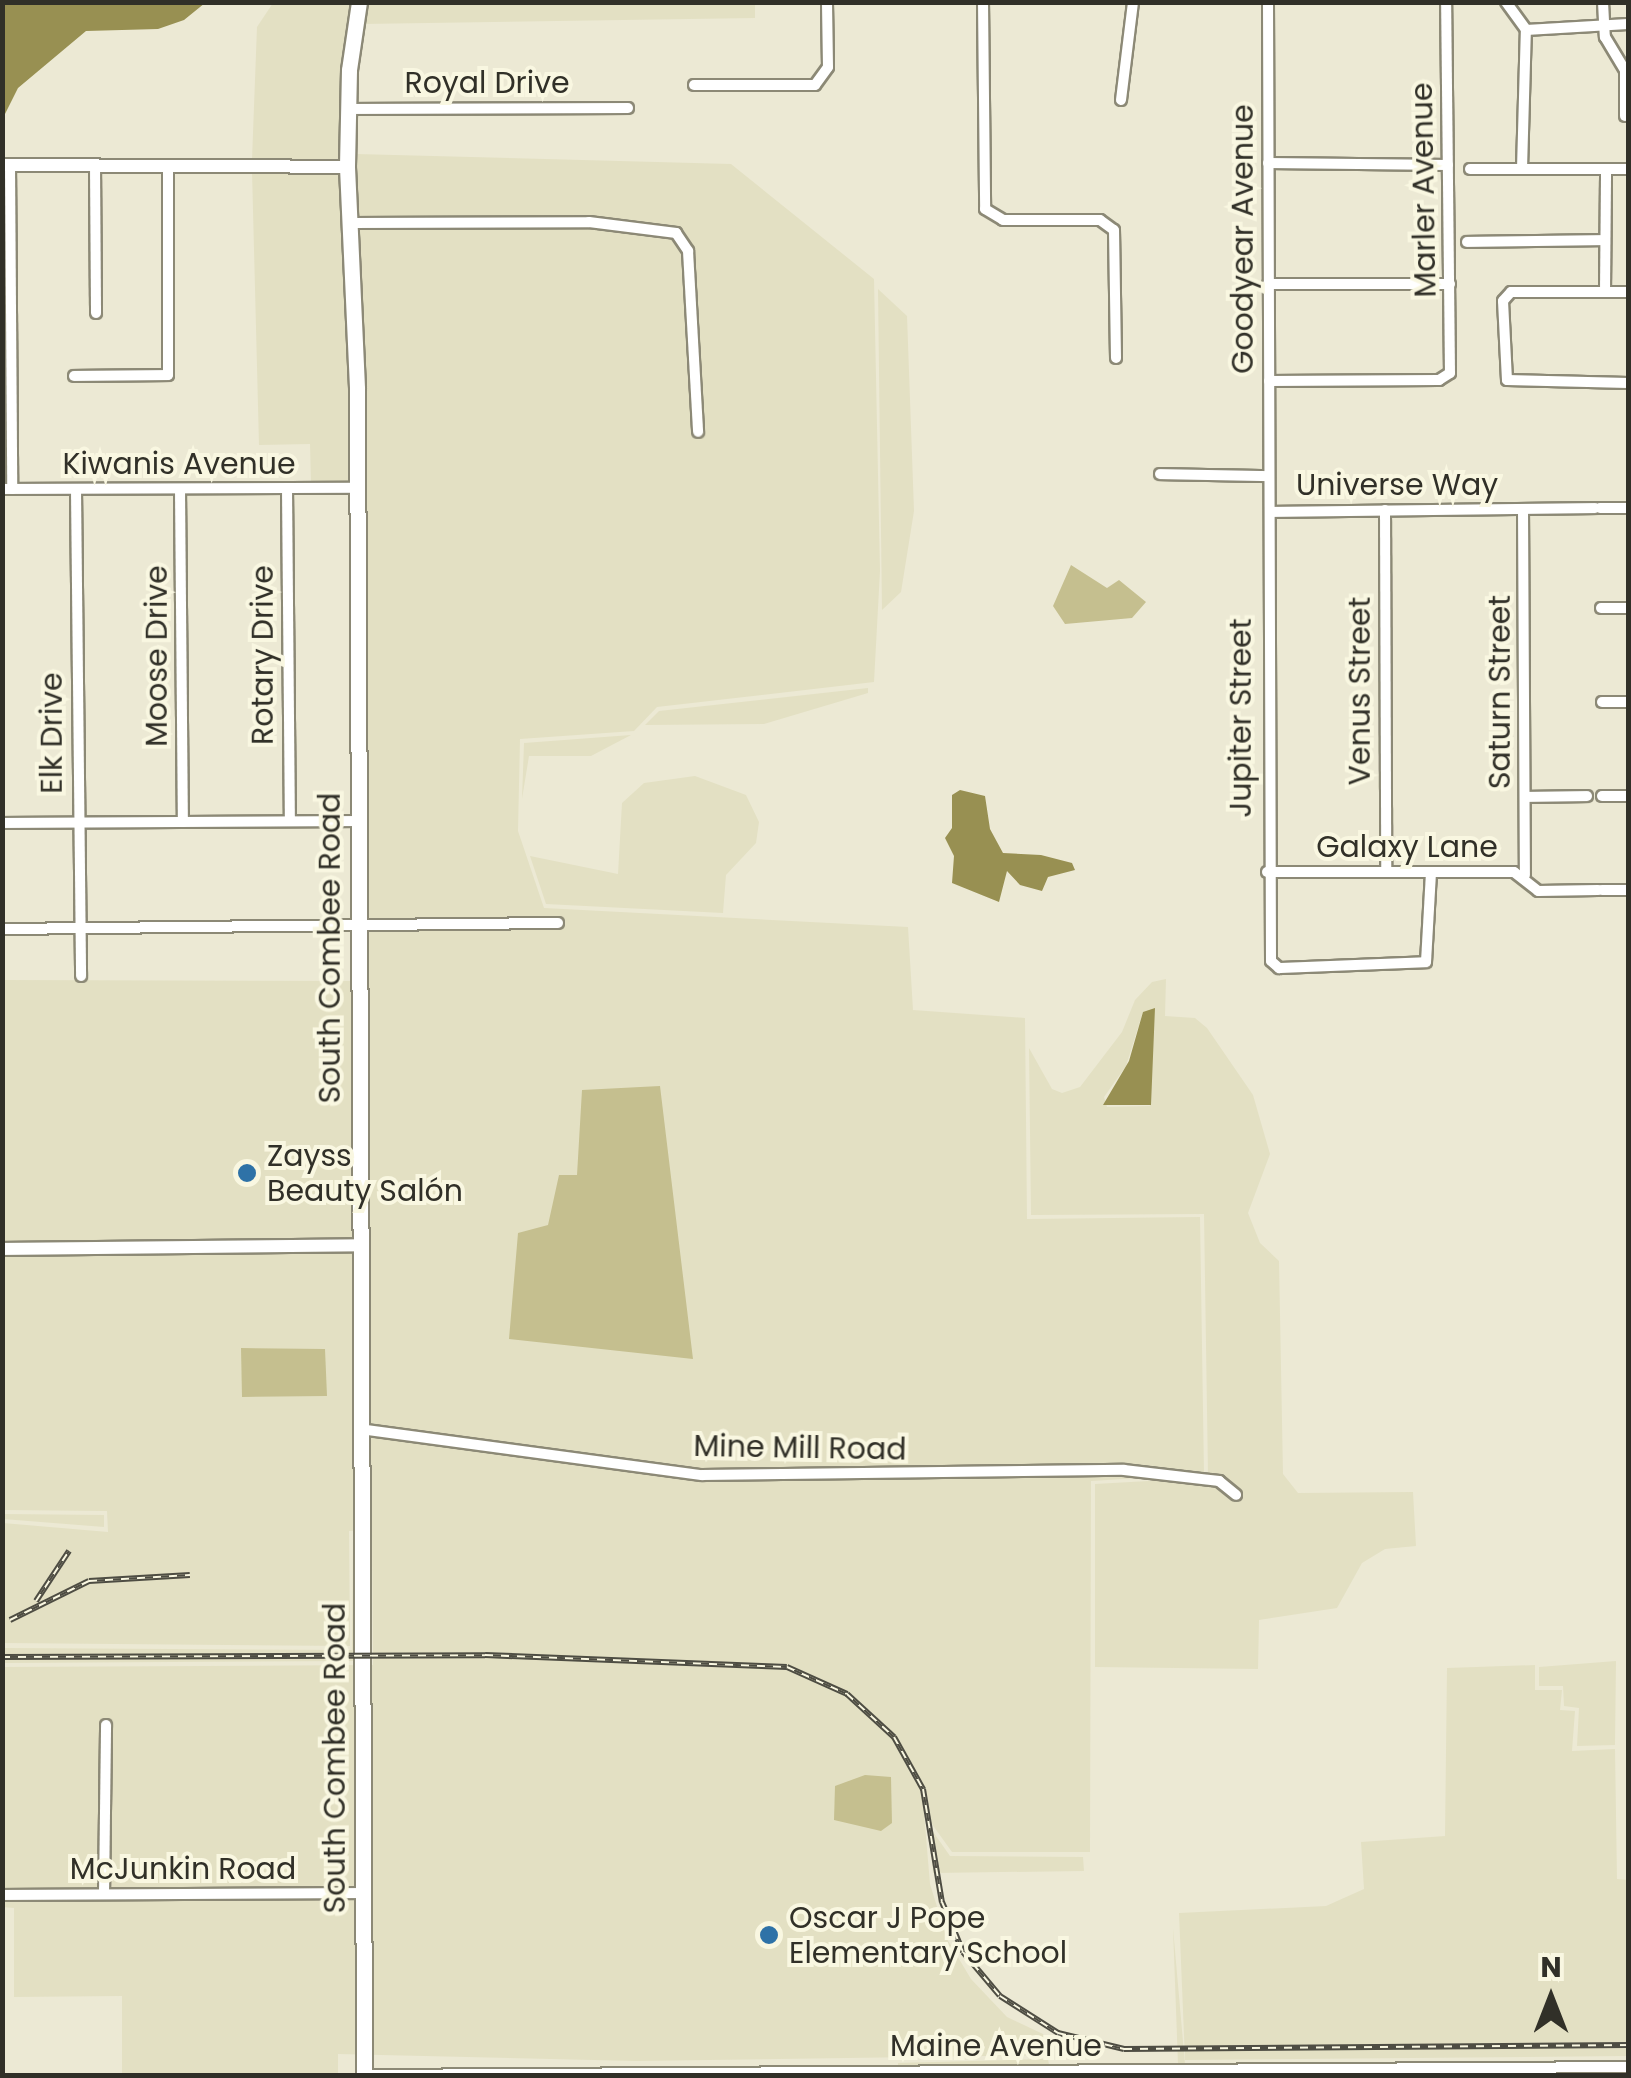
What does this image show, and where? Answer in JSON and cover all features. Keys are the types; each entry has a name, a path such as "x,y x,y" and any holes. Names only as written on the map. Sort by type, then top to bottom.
{"main road":[{"name":"South Combee Road","path":"359,2 347,109 347,166 356,488 364,2075"}],"street":[{"path":"694,85 814,85 828,66 827,2"},
{"path":"983,2 986,209 1003,220 1100,220 1114,230 1116,358"},
{"path":"1121,100 1133,2"},
{"name":"Goodyear Avenue","path":"1268,2 1268,476"},
{"name":"Marler Avenue","path":"1269,382 1438,380 1448,375 1446,2"},
{"path":"1506,2 1526,30 1522,169"},
{"path":"1603,2 1609,48 1625,70 1625,116"},
{"path":"1526,30 1628,24"},
{"name":"Royal Drive","path":"347,109 628,108"},
{"path":"1268,163 1448,165"},
{"path":"7,489 6,165 347,166"},
{"path":"95,166 96,312"},
{"path":"74,376 168,375 168,168"},
{"path":"1470,169 1628,169"},
{"path":"1605,292 1606,169"},
{"path":"351,223 589,222 676,233 688,251 698,432"},
{"path":"1467,242 1605,240"},
{"path":"1268,284 1450,284"},
{"path":"1628,292 1506,295 1507,380 1628,383"},
{"path":"1160,474 1268,476"},
{"name":"Jupiter Street","path":"1268,476 1271,512 1267,872 1271,961 1279,968 1426,962 1430,873"},
{"name":"Rotary Drive","path":"287,488 290,821"},
{"name":"Kiwanis Avenue","path":"7,489 356,488"},
{"name":"Elk Drive","path":"76,490 80,976"},
{"name":"Moose Drive","path":"180,490 184,822"},
{"name":"Universe Way","path":"1271,512 1628,508"},
{"name":"Venus Street","path":"1385,510 1386,872"},
{"name":"Saturn Street","path":"1523,510 1525,875"},
{"path":"1601,608 1628,608"},
{"path":"1602,702 1628,702"},
{"path":"1526,798 1587,796"},
{"path":"1602,796 1628,796"},
{"path":"2,822 357,821"},
{"name":"Galaxy Lane","path":"1267,872 1525,875 1538,891 1628,890"},
{"path":"2,929 558,923"},
{"path":"2,1249 358,1245"},
{"name":"Mine Mill Road","path":"360,1429 702,1475 1124,1470 1219,1482 1236,1496"},
{"path":"104,1894 106,1724"},
{"name":"McJunkin Road","path":"2,1895 363,1894"},
{"name":"Maine Avenue","path":"364,2075 1456,2072 1628,2067"}],"shaded area":[{"path":"3,2 205,3 184,20 158,29 86,31 18,88 3,118"},
{"path":"273,3 354,3 342,161 252,160 257,27"},
{"path":"364,3 755,3 755,18 362,24"},
{"path":"356,154 731,164 874,279 880,571 874,682 657,707 634,731 520,739 518,831 544,908 908,927 913,1010 1025,1018 1027,1219 1200,1217 1204,1474 1091,1481 1090,1852 952,1852 924,1813 930,1884 947,1939 971,1979 1007,2017 1043,2034 1053,2055 636,2061 338,2054 338,2075 122,2075 122,1996 14,1997 14,1908 2,1907 3,1667 373,1665 372,1529 349,1531 350,1646 3,1643 3,1523 108,1532 107,1511 3,1510 3,980 366,981"},
{"path":"252,171 343,172 352,482 311,483 310,444 259,445"},
{"path":"878,289 907,316 914,511 901,592 882,610"},
{"path":"1071,565 1107,588 1119,580 1146,602 1132,618 1065,624 1053,606"},
{"path":"868,688 868,693 764,724 645,725 659,711"},
{"path":"631,735 591,756 529,756 522,799 524,743"},
{"path":"695,776 746,795 759,822 756,843 726,875 723,913 546,904 530,856 618,874 622,803 644,783"},
{"path":"960,790 985,796 990,829 1003,853 1041,855 1072,863 1075,870 1048,877 1042,891 1020,885 1007,871 999,902 952,883 954,856 945,838 952,828 952,795"},
{"path":"1166,979 1165,1016 1195,1018 1207,1028 1253,1095 1270,1154 1248,1213 1260,1243 1279,1261 1283,1474 1298,1493 1413,1492 1416,1546 1385,1549 1362,1563 1337,1608 1259,1620 1258,1669 1095,1667 1095,1484 1166,1480 1217,1487 1236,1502 1242,1494 1208,1475 1204,1214 1031,1215 1029,1048 1052,1089 1062,1093 1080,1087 1122,1032 1135,1000 1152,982","holes":["1143,1012 1150,1106 1107,1107 1104,1097 1126,1066"]},
{"path":"1155,1008 1151,1105 1103,1105 1129,1061 1143,1012"},
{"path":"660,1086 693,1359 509,1339 518,1233 548,1225 559,1175 577,1175 582,1090"},
{"path":"241,1348 325,1349 327,1396 242,1397"},
{"path":"3,1514 104,1515 104,1527 3,1519"},
{"path":"353,1534 358,1661 3,1663 3,1648 352,1650"},
{"path":"1616,1661 1615,1745 1577,1746 1579,1708 1564,1706 1563,1686 1539,1686 1539,1667"},
{"path":"1535,1665 1535,1690 1562,1690 1560,1710 1575,1711 1572,1751 1615,1749 1617,1879 1628,1880 1628,2056 1185,2060 1179,1913 1326,1906 1364,1889 1361,1842 1445,1836 1447,1668"},
{"path":"865,1775 891,1777 892,1823 881,1831 834,1820 835,1786"},
{"path":"929,1826 950,1856 1083,1857 1084,1871 933,1873"},
{"path":"1173,1928 1185,2064 1628,2060 1628,2068 1460,2063 1452,2069 1185,2069 1178,2064"},
{"path":"1048,2059 1051,2075 914,2066 898,2075 898,2063"}],"railway":[{"path":"36,1601 69,1551"},
{"path":"10,1620 89,1581 190,1575"},
{"path":"2,1657 485,1655 787,1667 847,1694 894,1737 923,1789 942,1902 963,1952 1000,1996 1058,2033 1124,2049 1628,2045"}],"place":[{"name":"Zayss Beauty Salón","path":"247,1173"},
{"name":"Oscar J Pope Elementary School","path":"769,1935"}]}
